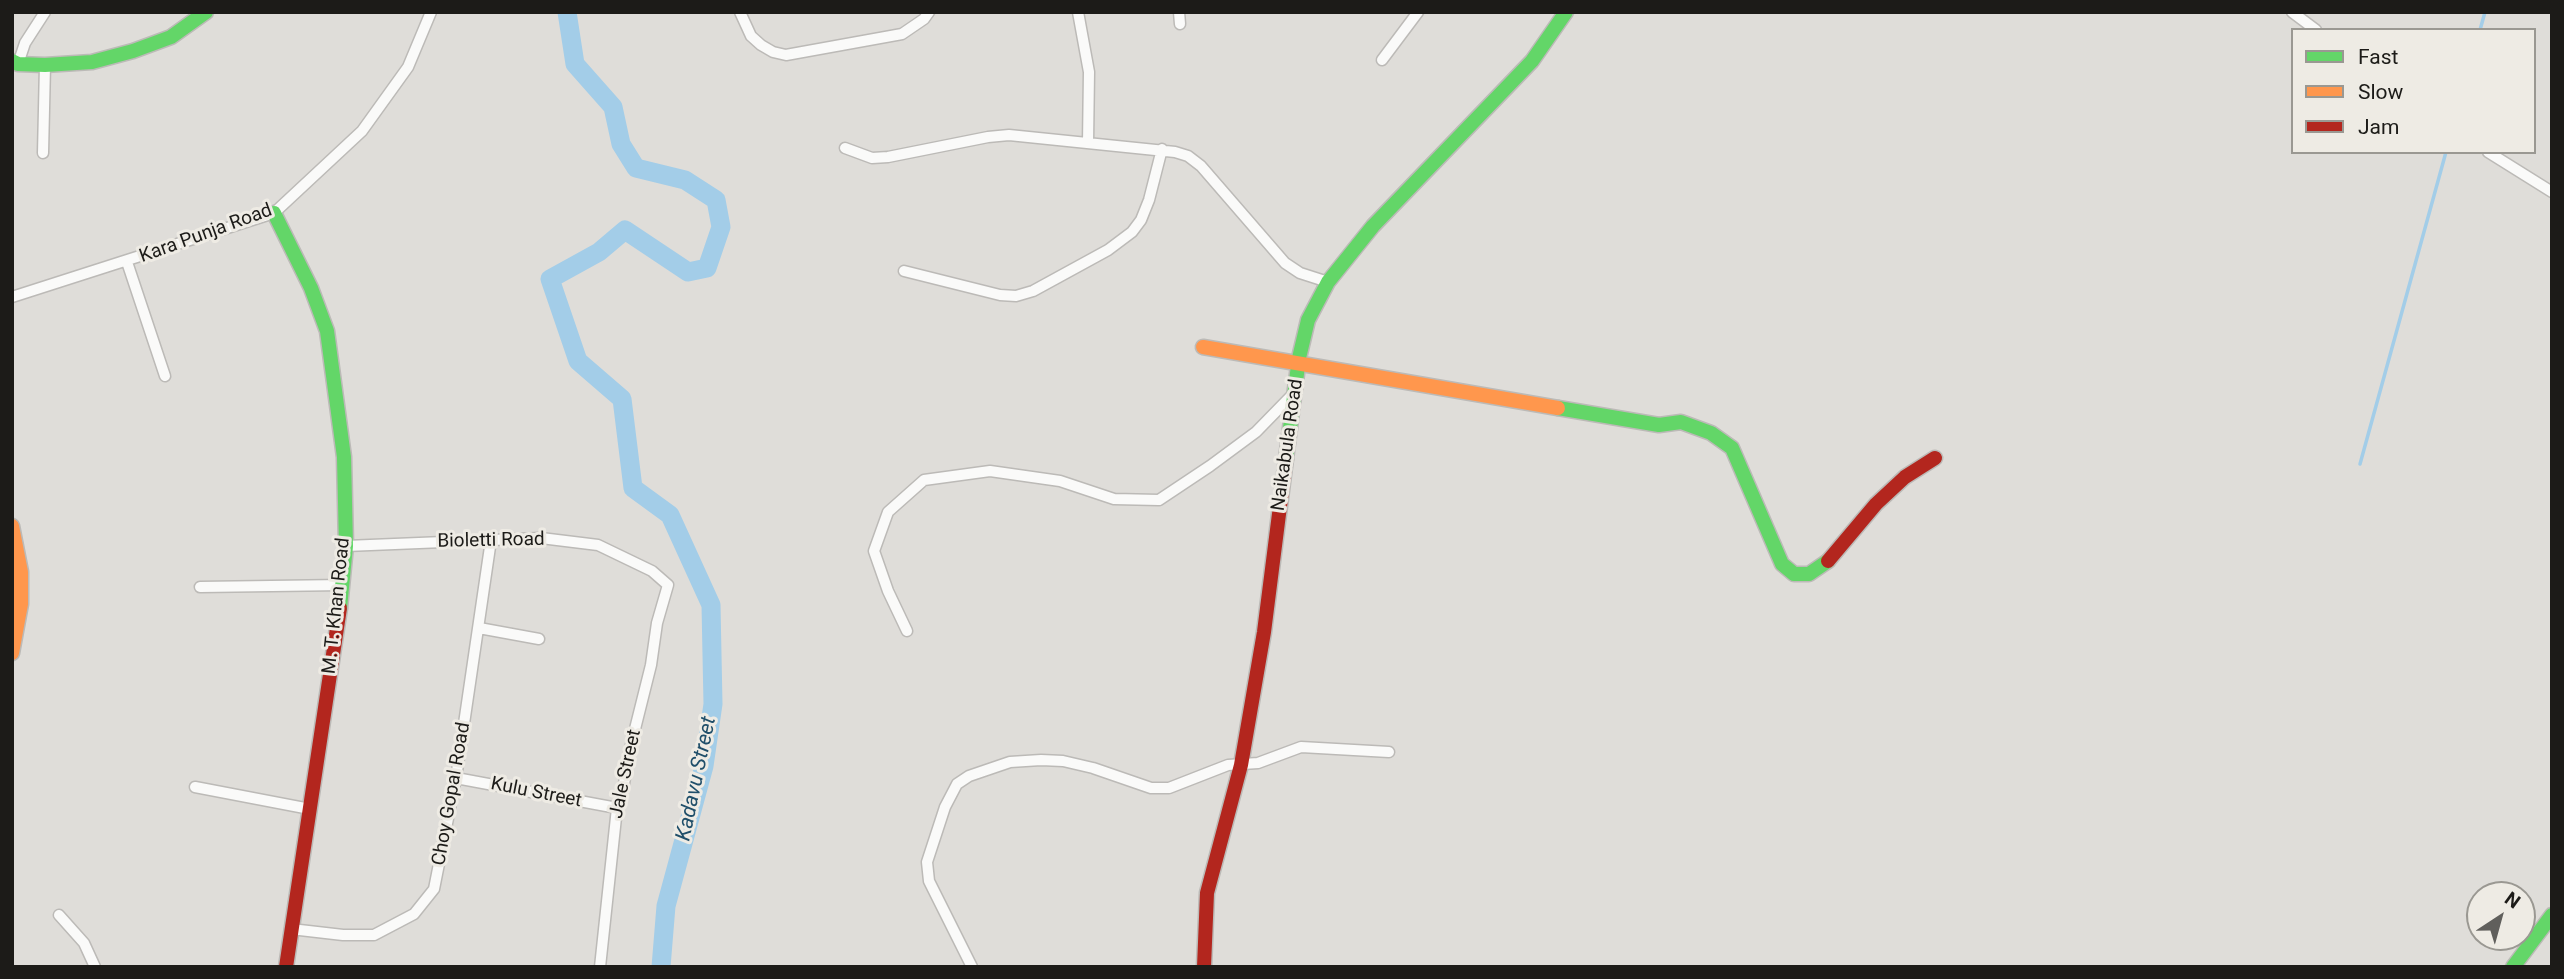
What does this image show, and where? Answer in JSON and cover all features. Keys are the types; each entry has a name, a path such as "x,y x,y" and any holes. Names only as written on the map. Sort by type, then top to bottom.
{"street":[{"path":"45,12 15,62 45,65 92,62 171,37 206,12"},
{"name":"Kara Punja Road","path":"12,297 274,213 362,131 408,67 431,12"},
{"path":"740,12 751,36 773,52 786,55 902,34 913,28 929,12"},
{"path":"1078,12 1089,72 1088,142"},
{"path":"1382,60 1418,12"},
{"name":"Naikabula Road","path":"1203,967 1207,893 1241,765 1264,632 1299,363 1308,320 1328,282 1373,226 1532,61 1566,12"},
{"path":"2292,12 2313,28"},
{"path":"43,153 45,65"},
{"path":"845,148 872,158 888,157 1009,135 1163,149 1188,156 1201,166 1285,263 1300,272 1328,282"},
{"path":"904,271 1000,295 1016,296 1033,291 1115,245 1132,232 1149,200 1163,149"},
{"path":"2491,154 2552,192"},
{"name":"M. T. Khan Road","path":"274,213 311,288 327,331 344,457 343,585 286,967"},
{"path":"127,262 165,376"},
{"path":"1203,348 1658,425 1681,422 1711,433 1732,448 1782,564 1794,573 1809,575 1827,564 1876,504 1905,477 1936,458"},
{"path":"907,631 874,551 888,512 924,480 990,471 1060,481 1114,499 1158,500 1256,432 1296,391"},
{"path":"12,526 21,572 21,604 12,653"},
{"name":"Bioletti Road","path":"345,545 541,538 598,545 652,571 667,585"},
{"name":"Choy Gopal Road","path":"291,929 343,935 374,935 414,914 434,889 456,778 491,540"},
{"path":"200,587 343,585"},
{"name":"Jale Street","path":"600,967 617,808 667,585"},
{"path":"479,628 539,639"},
{"path":"972,967 929,881 927,862 945,807 957,784 969,776 1010,762 1063,761 1093,768 1151,788 1168,788 1228,765 1258,763 1301,747 1389,752"},
{"name":"Kulu Street","path":"456,778 617,808"},
{"path":"195,787 310,809"},
{"path":"59,915 84,943 95,967"},
{"path":"2513,967 2552,915"}],"waterway":[{"name":"Kadavu Street","path":"567,12 575,64 613,107 621,144 636,168 685,180 716,200 721,227 707,268 688,272 625,230 599,252 550,279 578,361 622,399 633,488 670,515 711,605 713,704 704,766 666,906 661,967"},
{"path":"2481,28 2485,12"},
{"path":"2360,464 2445,154"}],"traffic: fast":[{"path":"12,61 18,64 45,65 92,62 171,37 206,12"},
{"path":"1286,459 1299,358 1308,320 1328,282 1373,226 1532,61 1566,12"},
{"path":"274,213 311,288 327,331 344,457 346,546 340,608"},
{"path":"1558,408 1659,425 1681,422 1711,433 1732,448 1782,564 1794,574 1809,574 1828,561"},
{"path":"2513,967 2552,915"}],"traffic: slow":[{"path":"1203,347 1558,408"},
{"path":"12,526 21,572 21,604 12,653"}],"traffic: jam":[{"path":"1828,561 1876,504 1905,477 1935,458"},
{"path":"1204,967 1207,893 1241,765 1264,632 1286,459"},
{"path":"286,967 340,608"}]}
